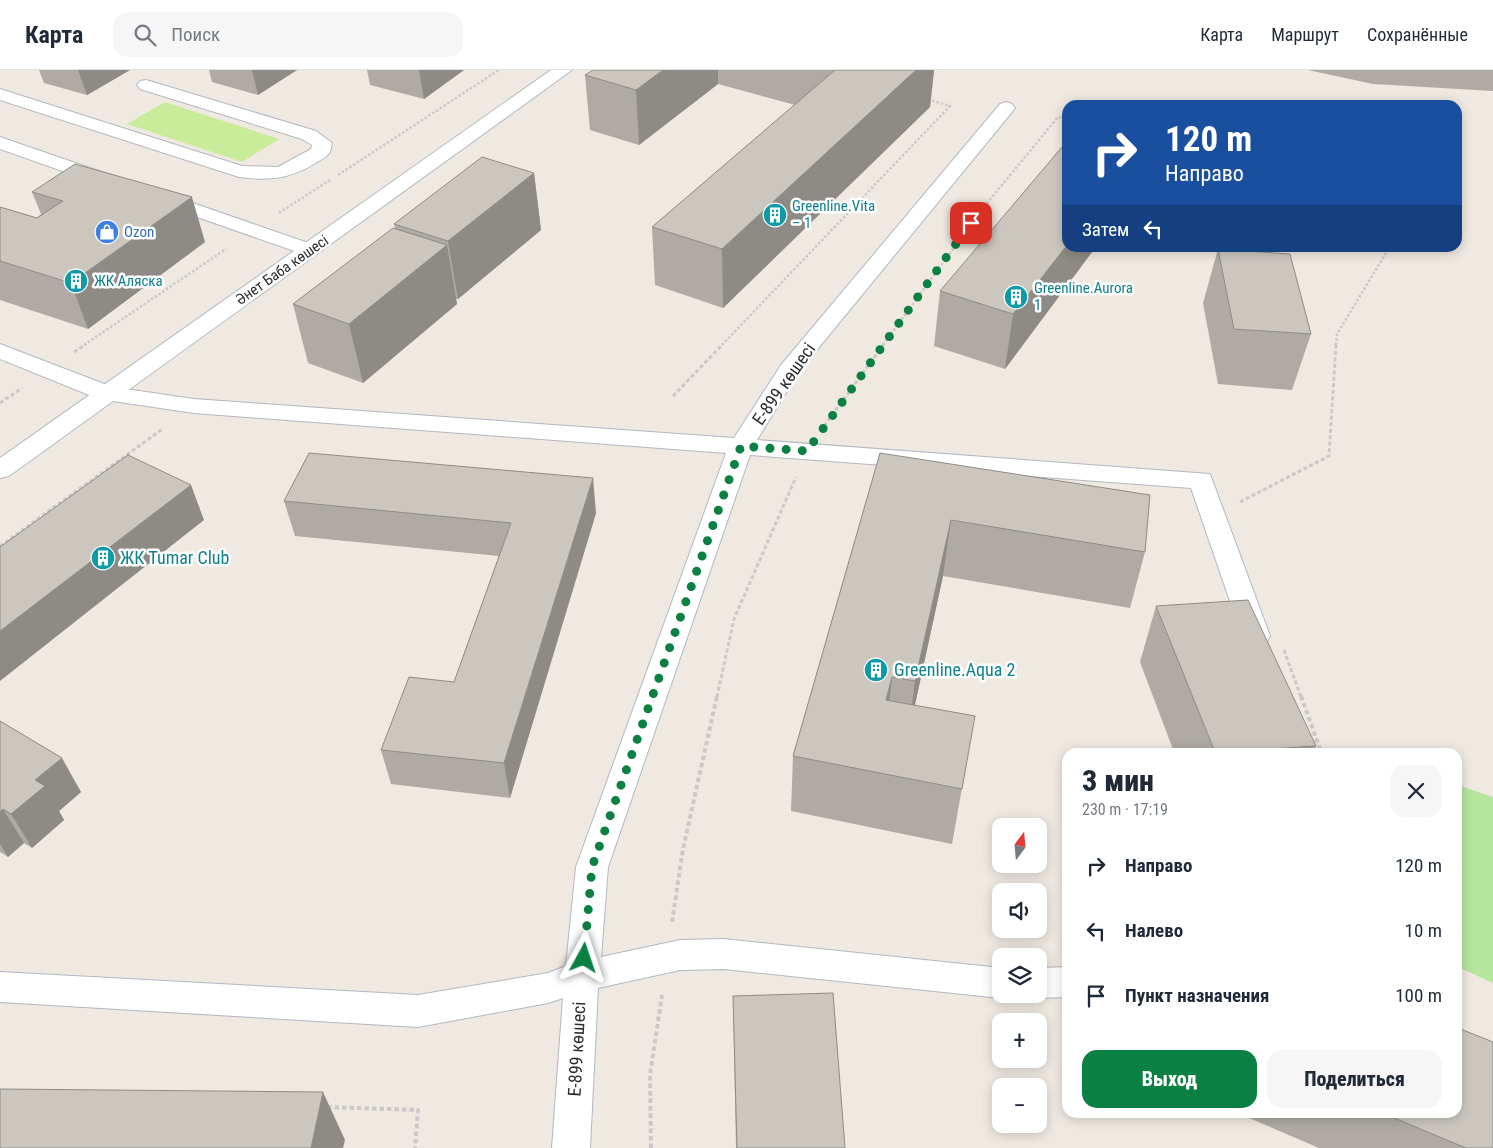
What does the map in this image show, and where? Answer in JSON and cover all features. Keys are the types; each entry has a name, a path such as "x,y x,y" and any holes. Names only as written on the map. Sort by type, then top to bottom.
{"street":[{"name":"Әнет Баба көшесі","path":"0,470 563,70"},
{"path":"0,94 239,171 264,175 286,174 320,152 322,143 309,135 146,85"},
{"name":"Е-899 көшесі","path":"571,1148 582,976 592,867 741,446 789,370 1006,108"},
{"path":"0,143 122,185"},
{"path":"141,192 310,250"},
{"path":"0,351 107,394 194,406 1201,480 1272,651"},
{"path":"0,986 418,1011 548,988 582,976 680,955 724,954 992,982"},
{"path":"1047,983 1062,982"}],"path":[{"path":"673,396 950,106 922,98"},
{"path":"651,1148 650,1075 683,850 734,619 807,451 982,208 1058,117 1062,118"},
{"path":"1232,506 1329,456 1337,334 1387,252"},
{"path":"0,546 194,406"},
{"path":"1272,651 1319,748"},
{"path":"318,1107 418,1110 415,1148"}],"green space":[{"path":"165,102 279,139 242,162 127,124"},
{"path":"1462,786 1493,797 1493,983 1462,969"}],"building":[{"path":"593,70 663,70 636,90 585,75"},
{"path":"835,70 916,70 722,249 652,227"},
{"path":"1062,147 1062,252 1013,314 940,291"},
{"path":"482,157 534,173 448,241 394,224"},
{"path":"75,164 192,197 71,283 0,261 0,207 37,218 63,201 32,192"},
{"path":"393,228 447,245 349,324 293,304"},
{"path":"1219,252 1290,254 1311,334 1234,329"},
{"path":"309,453 593,478 504,763 381,750 409,677 454,682 511,523 284,501"},
{"path":"880,453 1150,495 1145,552 951,520 915,681 892,677 886,700 975,716 962,789 793,756"},
{"path":"128,455 191,485 0,631 0,547"},
{"path":"1248,600 1316,746 1213,748 1156,606"},
{"path":"0,721 62,758 35,780 45,786 11,814 3,809 0,812"},
{"path":"833,993 845,1148 737,1148 733,996"},
{"path":"1462,1030 1493,1042 1493,1148 1466,1148 1394,1118 1462,1118"},
{"path":"0,1089 323,1092 311,1148 0,1148"}],"place":[{"name":"Greenline.Vita – 1","path":"775,215"},
{"name":"Ozon","path":"107,232"},
{"name":"ЖК Аляска","path":"76,281"},
{"name":"Greenline.Aurora 1","path":"1016,297"},
{"name":"ЖК Tumar Club","path":"103,558"},
{"name":"Greenline.Aqua 2","path":"876,670"}],"route":[{"path":"584,958 592,867 741,446 807,451 971,223"}]}
